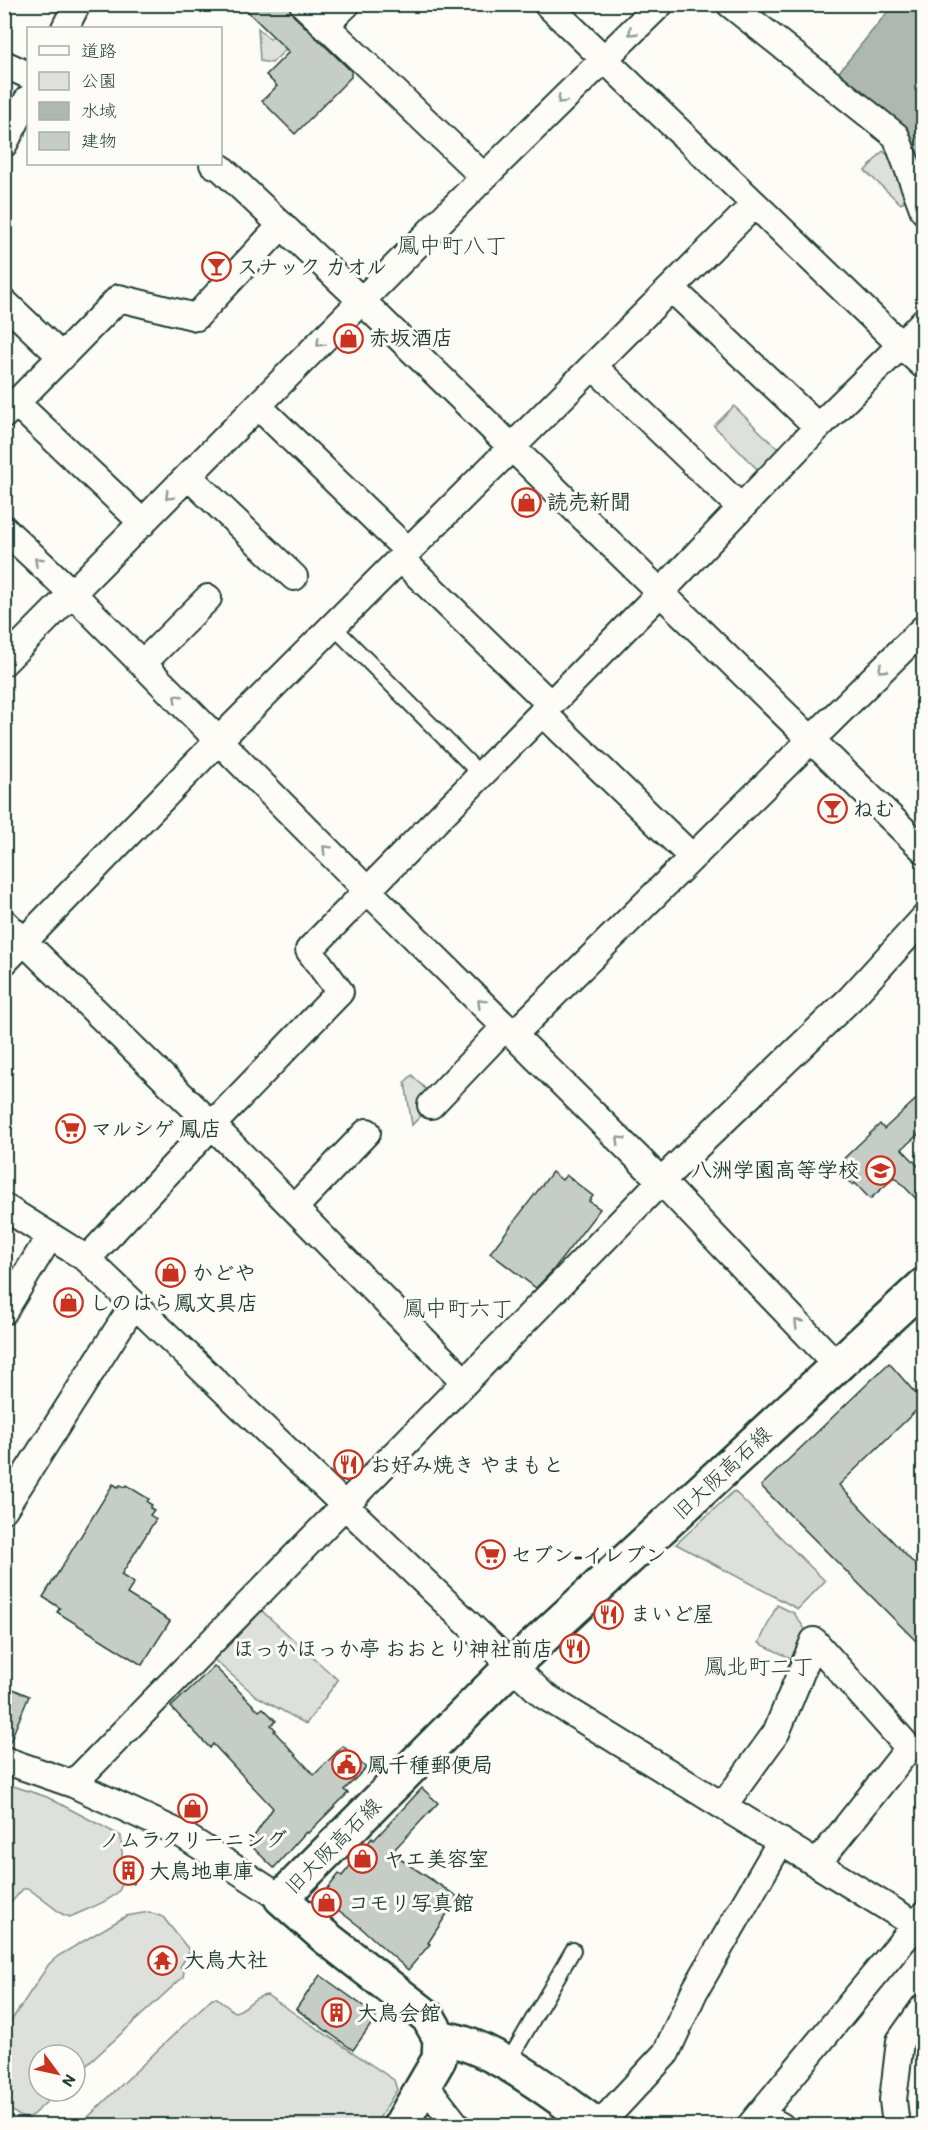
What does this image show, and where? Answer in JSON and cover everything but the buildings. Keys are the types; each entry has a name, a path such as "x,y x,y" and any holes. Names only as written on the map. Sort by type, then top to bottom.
{"main road":[{"name":"旧大阪高石線","path":"440,2038 428,2017 324,1936 281,1898 513,1665 924,1285"},
{"path":"400,2126 439,2059 440,2038 457,2039 507,2064 598,2126"}],"street":[{"path":"66,27 77,4"},
{"path":"303,4 484,177"},
{"path":"324,26 346,4"},
{"path":"547,4 924,366"},
{"path":"4,662 484,177 660,4"},
{"path":"730,4 896,136 924,211"},
{"path":"4,64 27,75"},
{"path":"4,144 27,101"},
{"path":"215,165 221,168 362,301 924,850"},
{"path":"4,962 219,740 754,205"},
{"path":"142,523 10,409 119,298 195,317 282,225"},
{"path":"671,288 818,427"},
{"path":"4,302 62,357"},
{"path":"87,1259 340,992 309,950 924,321"},
{"path":"593,366 740,507"},
{"path":"258,406 404,555 546,708 692,857"},
{"path":"189,476 294,577"},
{"path":"4,529 143,663 367,890 661,1181 838,1366"},
{"path":"143,663 208,598"},
{"path":"431,1104 692,857 924,628"},
{"path":"73,1784 661,1181 850,999 924,918"},
{"path":"4,922 212,1125 464,1381"},
{"path":"294,1208 367,1132"},
{"path":"4,1207 87,1259 543,1695 817,1864 921,1923 764,2122"},
{"path":"4,1311 50,1236"},
{"path":"6,1503 134,1304"},
{"path":"723,1806 776,1733 814,1641 909,1748 817,1864"},
{"path":"4,1760 73,1784 183,1835 281,1898"},
{"path":"598,2126 666,2052 694,1992 781,1841"},
{"path":"897,2126 893,2100 900,2041 924,2007"},
{"path":"425,2085 457,2126"}],"lane":[{"path":"333,626 481,775"},
{"path":"507,2064 573,1950"}],"green space":[{"path":"299,11 312,24 272,63 260,61 258,28 270,39"},
{"path":"883,151 902,167 913,192 901,204 865,171"},
{"path":"734,406 781,452 761,473 714,426"},
{"path":"412,1075 431,1095 427,1109 412,1125 405,1082"},
{"path":"734,1491 825,1581 798,1609 676,1544"},
{"path":"777,1605 794,1613 807,1632 794,1660 759,1643"},
{"path":"262,1611 338,1680 306,1724 256,1696 213,1659"},
{"path":"4,1783 47,1797 121,1836 123,1877 117,1893 70,1917 62,1914 29,1889 23,1889 8,1906 5,1906"},
{"path":"149,1912 163,1917 190,1951 180,1967 184,1972 183,1977 87,2065 87,2043 27,2043 27,2103 46,2103 29,2118 21,2117 5,2106 5,2030 49,1964 58,1956 126,1916"},
{"path":"267,1995 394,2080 397,2090 375,2125 82,2125 212,1998 217,1998 234,2012 243,2009 257,1998"}],"water":[{"path":"893,5 923,5 923,179 902,126 839,72"}],"place":[{"name":"スナック カオル","path":"216,267"},
{"name":"赤坂酒店","path":"348,338"},
{"name":"読売新聞","path":"526,502"},
{"name":"ねむ","path":"832,809"},
{"name":"マルシゲ 鳳店","path":"70,1129"},
{"name":"八洲学園高等学校","path":"880,1170"},
{"name":"かどや","path":"171,1273"},
{"name":"しのはら鳳文具店","path":"69,1303"},
{"name":"お好み焼き やまもと","path":"349,1465"},
{"name":"セブン-イレブン","path":"490,1555"},
{"name":"まいど屋","path":"609,1614"},
{"name":"ほっかほっか亭 おおとり神社前店","path":"574,1649"},
{"name":"鳳千種郵便局","path":"346,1765"},
{"name":"ノムラクリーニング","path":"193,1809"},
{"name":"ヤエ美容室","path":"363,1859"},
{"name":"大鳥地車庫","path":"128,1871"},
{"name":"コモリ写真館","path":"327,1903"},
{"name":"大鳥大社","path":"163,1960"},
{"name":"大鳥会館","path":"336,2013"}],"district":[{"name":"鳳中町八丁","path":"452,245"},
{"name":"鳳中町六丁","path":"458,1308"},
{"name":"鳳北町二丁","path":"759,1666"}]}
